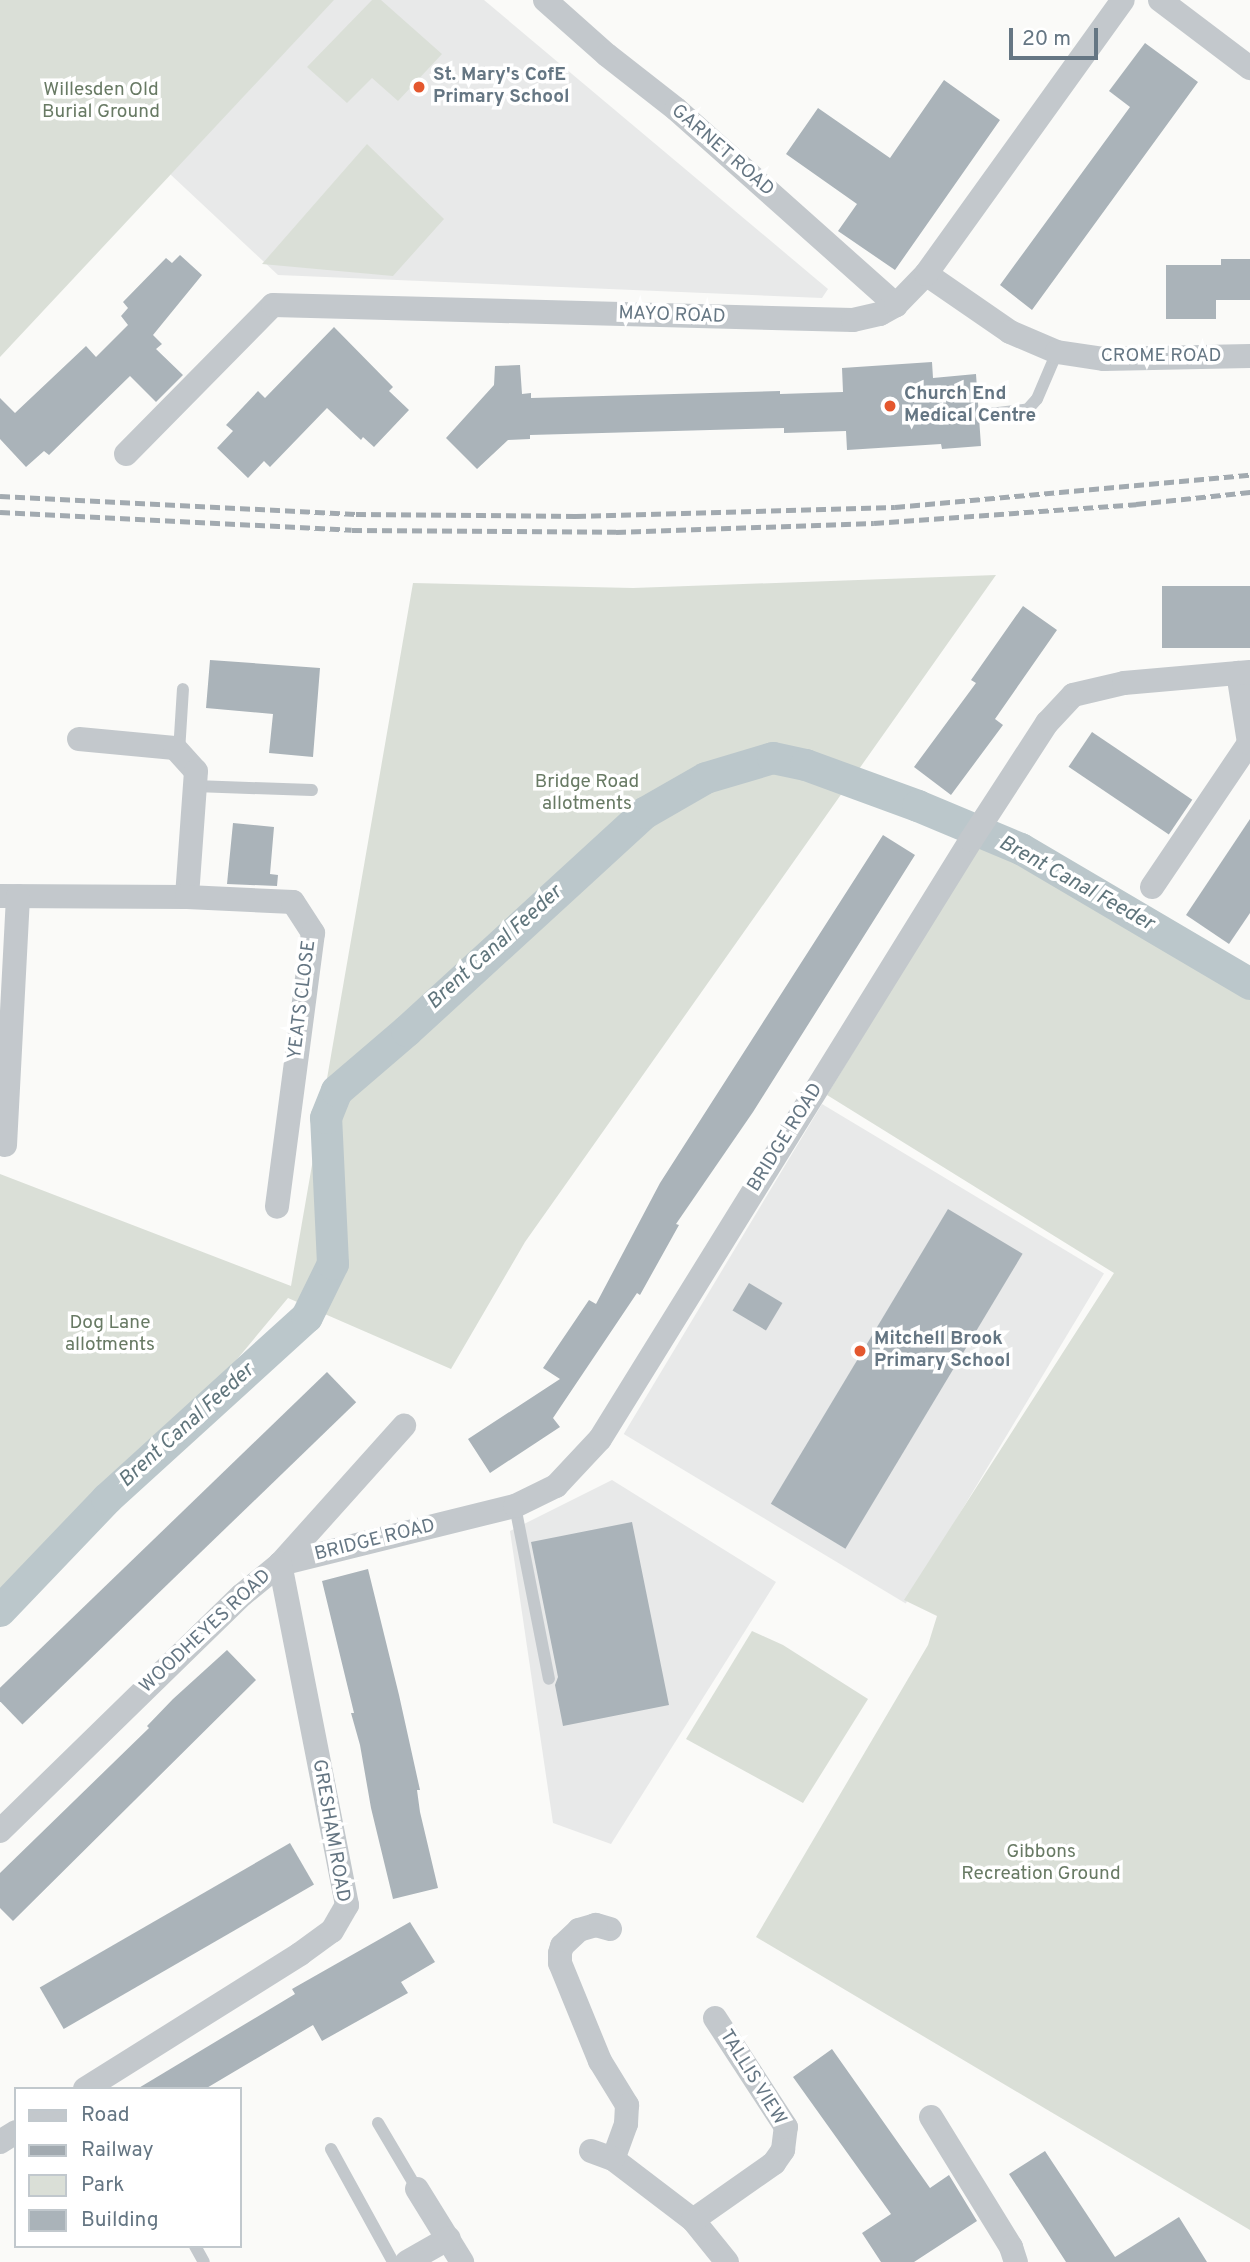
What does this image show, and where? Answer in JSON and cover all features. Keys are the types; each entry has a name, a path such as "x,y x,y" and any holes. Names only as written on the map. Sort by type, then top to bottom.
{"street":[{"name":"GARNET ROAD","path":"545,0 607,55 676,109 896,305"},
{"name":"MAYO ROAD","path":"126,454 272,305 853,320 880,314 896,305 926,274 1123,0"},
{"path":"1160,0 1250,68"},
{"name":"CROME ROAD","path":"926,274 1010,332 1057,352 1104,359 1250,356"},
{"path":"1152,887 1249,743 1244,673"},
{"name":"BRIDGE ROAD","path":"280,1564 515,1506 556,1486 600,1439 971,840 1047,723 1073,695 1124,683 1244,673"},
{"path":"79,739 175,748 196,771 187,897"},
{"name":"YEATS CLOSE","path":"5,1145 9,896 187,897 293,901 313,933 277,1207"},
{"name":"WOODHEYES ROAD","path":"0,1831 242,1595 280,1564 404,1426"},
{"name":"GRESHAM ROAD","path":"88,2087 300,1954 332,1931 347,1905 280,1564"},
{"path":"610,1929 596,1925 579,1930 562,1946 559,1954 560,1963 600,2061 627,2105 626,2124 602,2155 693,2220 727,2262"},
{"name":"TALLIS VIEW","path":"693,2220 774,2162 783,2150 786,2127 715,2018"},
{"path":"931,2117 1011,2247 1016,2262"},
{"path":"417,2189 462,2262"},
{"path":"407,2262 449,2238"}],"lane":[{"path":"990,414 1028,409 1048,378 1057,352"},
{"path":"179,753 183,689"},
{"path":"195,786 312,790"},
{"path":"515,1506 549,1679"},
{"path":"378,2123 417,2189"},
{"path":"331,2149 393,2262"}],"shaded area":[{"name":"St. Mary's CofE Primary School","path":"332,0 484,0 828,289 822,298 278,275 170,174"},
{"name":"Mitchell Brook Primary School","path":"822,1104 1104,1273 906,1603 624,1434"},
{"path":"612,1480 776,1582 611,1844 553,1823 510,1531"}],"green space":[{"name":"Willesden Old Burial Ground","path":"0,0 334,0 0,357"},
{"path":"372,0 381,0 442,54 398,101 372,78 347,103 307,67"},
{"path":"367,144 444,219 393,276 262,264"},
{"name":"Bridge Road allotments","path":"996,575 525,1242 451,1369 288,1298 208,1394 117,1477 0,1597 0,1174 291,1286 413,583 633,588"},
{"name":"Gibbons Recreation Ground","path":"988,831 1031,844 1250,975 1250,2230 756,1937 928,1645 937,1616 904,1600 1114,1273 827,1095"},
{"path":"752,1631 783,1645 868,1699 803,1803 686,1739"}],"building":[{"path":"1145,43 1198,82 1032,310 1000,285 1130,107 1109,91"},
{"path":"944,80 1000,120 895,270 838,231 857,204 786,154 818,108 890,158"},
{"path":"180,255 202,275 153,335 162,344 156,349 183,375 156,402 130,376 49,455 44,451 26,467 0,439 0,398 15,413 86,346 96,357 128,325 121,316 128,308 123,302 166,258 172,263"},
{"path":"1221,259 1250,259 1250,300 1216,300 1216,319 1166,319 1166,265 1221,265"},
{"path":"334,327 393,387 389,391 409,410 374,447 363,437 361,440 327,408 270,467 264,461 248,478 217,448 233,431 226,425 258,391 265,398"},
{"path":"932,362 933,378 976,374 981,446 942,449 941,444 847,450 846,431 784,433 784,428 530,435 530,439 508,440 477,469 446,438 494,385 495,366 520,365 522,394 531,393 531,398 780,391 780,394 843,392 842,368"},
{"path":"1162,586 1250,586 1250,648 1162,648"},
{"path":"1023,606 1057,630 995,719 1003,725 951,795 914,767 976,683 971,680"},
{"path":"210,660 320,668 313,757 269,753 273,714 206,708"},
{"path":"1092,732 1192,800 1169,834 1069,767"},
{"path":"1250,819 1250,913 1229,944 1186,915"},
{"path":"233,823 274,827 270,874 278,875 277,886 227,884"},
{"path":"883,835 915,855 753,1112 676,1224 679,1225 640,1295 637,1293 553,1418 560,1427 490,1473 468,1439 560,1379 543,1368 589,1300 596,1304 660,1183"},
{"path":"948,1209 1023,1254 845,1549 771,1504"},
{"path":"749,1283 782,1303 766,1331 733,1310"},
{"path":"327,1372 356,1402 22,1725 0,1701 0,1688"},
{"path":"632,1522 669,1705 563,1726 555,1685 558,1677 531,1542"},
{"path":"368,1569 420,1790 417,1790 420,1812 438,1888 393,1899 351,1713 354,1713 322,1581"},
{"path":"227,1650 256,1680 13,1921 0,1908 0,1873 149,1728 147,1726 173,1699"},
{"path":"290,1843 314,1885 64,2029 40,1988"},
{"path":"410,1922 435,1962 401,1982 408,1993 322,2041 313,2025 208,2087 140,2087 295,1994 292,1989"},
{"path":"832,2049 930,2188 949,2175 977,2221 914,2262 881,2262 862,2233 891,2214 793,2077"},
{"path":"1045,2151 1115,2257 1179,2217 1207,2262 1066,2262 1009,2174"}],"waterway":[{"name":"Brent Canal Feeder","path":"0,1611 107,1499 307,1317 333,1264 326,1118 337,1091 407,1031 645,813 706,778 773,758 806,765 918,806 1021,849 1250,984"}],"railway":[{"path":"0,496 356,514 576,516 895,507 1250,475"},
{"path":"0,512 352,530 616,532 874,523 1136,504 1250,492"}],"place":[{"name":"St. Mary's CofE Primary School","path":"419,87"},
{"name":"Church End Medical Centre","path":"890,406"},
{"name":"Mitchell Brook Primary School","path":"860,1351"}],"park label":[{"name":"Dog Lane allotments","path":"110,1335"}]}
